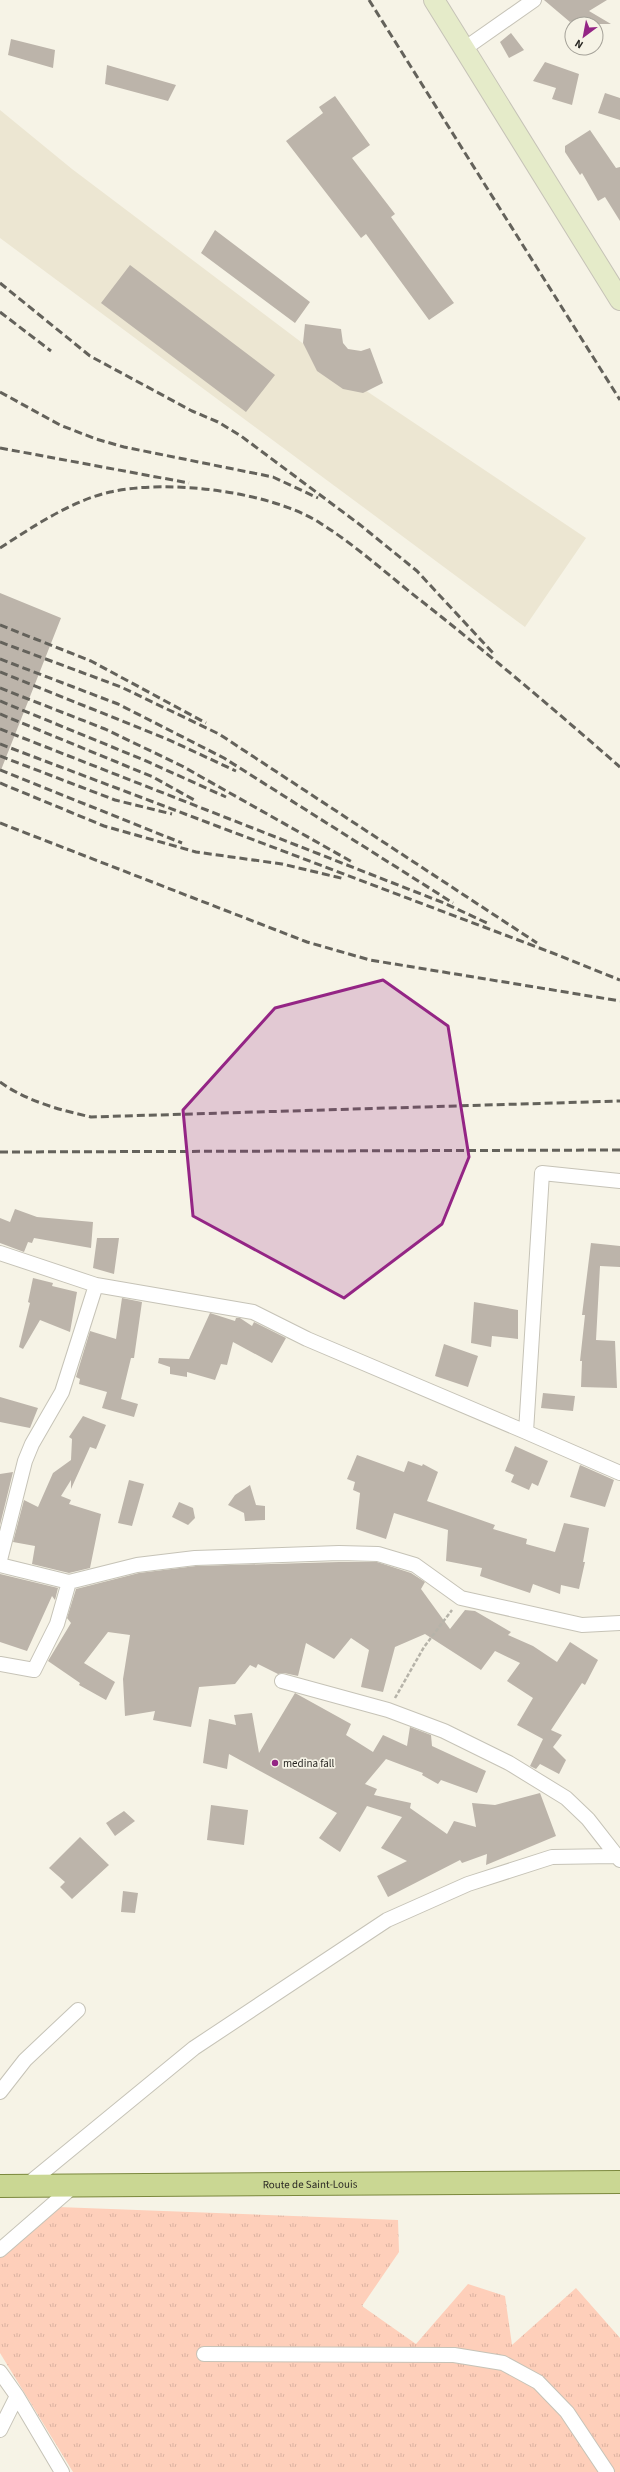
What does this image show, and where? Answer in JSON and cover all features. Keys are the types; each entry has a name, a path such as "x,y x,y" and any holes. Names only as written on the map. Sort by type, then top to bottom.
{"main road":[{"name":"Route de Saint-Louis","path":"0,2186 76,2184 620,2182"}],"street":[{"path":"434,0 620,300"},
{"path":"464,49 517,5 534,0"},
{"path":"526,1432 542,1173 620,1180"},
{"path":"0,1253 96,1285 253,1312 307,1339 620,1473"},
{"path":"0,1560 25,1462 32,1444 62,1392 96,1285"},
{"path":"0,1565 69,1582 137,1565 195,1558 339,1553 378,1554 415,1565 461,1598 582,1624 620,1623"},
{"path":"0,1664 34,1670 57,1624 69,1582"},
{"path":"282,1681 388,1710 471,1744 536,1779 566,1798 588,1818 617,1858"},
{"path":"27,2185 194,2048 387,1920 468,1884 552,1857 617,1858"},
{"path":"0,2092 25,2060 78,2010"},
{"path":"0,2250 76,2184"},
{"path":"204,2354 454,2356 503,2362 538,2382 567,2412 607,2472"},
{"path":"0,2372 17,2396 62,2472"},
{"path":"0,2430 17,2396"}],"path":[{"path":"388,1710 424,1647 461,1598"}],"highlighted area":[{"path":"383,980 448,1026 469,1157 442,1224 344,1298 193,1216 183,1110 275,1008"}],"shaded area":[{"path":"0,110 72,169 362,388 586,538 525,627 0,238"}],"green space":[{"path":"58,2207 398,2220 399,2252 362,2306 416,2344 468,2284 505,2296 512,2345 576,2288 620,2338 620,2472 73,2472 0,2353 0,2257"}],"building":[{"path":"544,0 607,0 589,11 597,16 564,17"},
{"path":"604,20 611,24 604,24"},
{"path":"511,33 524,50 509,58 500,42"},
{"path":"11,39 55,50 53,68 8,55"},
{"path":"545,62 579,74 572,105 552,99 556,88 533,81"},
{"path":"107,65 176,85 168,101 105,84"},
{"path":"605,93 620,98 620,120 598,113"},
{"path":"335,96 370,145 352,158 395,214 391,217 454,303 429,320 366,234 361,238 286,141 323,113 319,107"},
{"path":"590,130 616,168 620,167 620,221 605,197 598,201 582,173 580,175 565,152 565,146"},
{"path":"215,230 310,302 295,323 201,253"},
{"path":"130,265 275,375 246,412 101,303"},
{"path":"305,324 341,329 343,343 348,349 361,351 370,348 383,383 363,393 343,389 317,371 303,343"},
{"path":"0,593 61,618 1,770 0,770"},
{"path":"15,1209 37,1217 93,1222 91,1248 34,1238 32,1243 28,1242 24,1252 0,1243 0,1218 10,1222"},
{"path":"97,1238 119,1238 114,1274 93,1268"},
{"path":"591,1243 620,1246 620,1267 600,1266 596,1340 615,1341 617,1388 581,1387 582,1361 580,1361 585,1315 582,1315"},
{"path":"33,1278 53,1283 52,1286 77,1292 70,1332 40,1320 23,1349 19,1347 30,1303 28,1302"},
{"path":"122,1298 142,1302 134,1358 131,1358 121,1399 138,1404 134,1417 102,1408 107,1392 79,1384 80,1379 76,1377 90,1331 116,1339"},
{"path":"474,1302 518,1310 518,1339 492,1336 491,1347 471,1343"},
{"path":"210,1313 235,1321 236,1318 240,1318 252,1326 254,1322 286,1338 272,1363 233,1342 227,1365 221,1364 215,1380 187,1372 187,1377 170,1374 170,1367 158,1363 159,1358 189,1359"},
{"path":"444,1344 478,1356 468,1387 435,1376"},
{"path":"543,1393 575,1396 573,1411 541,1408"},
{"path":"0,1397 38,1408 30,1428 0,1422"},
{"path":"83,1416 106,1425 96,1449 90,1447 71,1489 71,1480 61,1496 71,1500 69,1504 101,1514 90,1568 69,1573 32,1564 35,1546 13,1542 24,1500 38,1507 53,1473 71,1460 72,1439 69,1437"},
{"path":"515,1446 548,1461 538,1486 532,1483 529,1490 511,1482 514,1475 505,1471"},
{"path":"357,1455 404,1472 408,1461 422,1466 423,1464 438,1472 427,1501 495,1525 493,1529 527,1539 526,1544 555,1552 564,1523 589,1528 583,1562 585,1562 579,1589 561,1585 560,1594 533,1584 530,1593 480,1576 482,1568 446,1561 448,1530 394,1513 386,1539 356,1529 360,1493 353,1490 355,1482 347,1479"},
{"path":"580,1465 614,1480 605,1507 570,1497"},
{"path":"13,1472 0,1525 0,1474"},
{"path":"129,1480 144,1484 132,1526 118,1523"},
{"path":"250,1485 256,1505 265,1506 265,1520 245,1521 244,1513 228,1505 235,1495"},
{"path":"179,1502 193,1508 195,1518 188,1525 172,1517"},
{"path":"377,1562 411,1573 425,1582 421,1589 450,1629 465,1610 475,1611 511,1632 508,1635 533,1646 557,1662 570,1642 598,1660 585,1685 582,1683 551,1730 562,1735 553,1747 566,1760 559,1774 540,1764 536,1769 530,1766 543,1739 517,1725 533,1698 507,1681 520,1663 495,1651 481,1670 425,1634 395,1647 383,1692 361,1687 369,1650 351,1638 334,1659 306,1643 298,1676 284,1673 278,1674 258,1664 256,1668 250,1665 235,1684 199,1687 191,1727 153,1720 155,1711 125,1716 123,1679 130,1635 108,1632 84,1663 115,1682 106,1700 79,1685 80,1683 48,1661 71,1623 67,1618 76,1589 139,1573 196,1566"},
{"path":"0,1574 58,1588 55,1600 52,1596 27,1651 0,1642"},
{"path":"295,1693 351,1724 346,1735 373,1752 383,1735 407,1746 410,1727 431,1735 432,1746 486,1771 477,1793 441,1780 438,1784 422,1775 423,1773 386,1759 365,1784 377,1789 374,1795 411,1803 410,1808 447,1834 454,1821 476,1827 472,1803 495,1805 540,1793 556,1836 486,1865 487,1854 462,1863 460,1860 388,1897 377,1876 407,1861 381,1848 402,1817 367,1806 340,1852 319,1838 337,1813 229,1754 227,1769 203,1763 209,1719 236,1725 234,1715 252,1713 259,1753"},
{"path":"211,1805 248,1810 244,1845 207,1840"},
{"path":"124,1811 135,1821 115,1836 106,1823"},
{"path":"80,1837 109,1865 72,1899 60,1887 65,1882 49,1868"},
{"path":"123,1891 138,1893 135,1913 121,1912"}],"railway":[{"path":"369,0 620,400"},
{"path":"0,283 90,356 192,411 218,422 241,436 359,524 417,571 493,653"},
{"path":"0,312 51,351"},
{"path":"0,392 60,425 96,439 124,447 273,477 318,498"},
{"path":"0,448 189,483"},
{"path":"0,548 39,523 81,501 110,492 133,488 160,487 218,491 274,503 299,512 320,523 360,551 499,663 620,767"},
{"path":"0,625 91,661 206,723"},
{"path":"0,642 121,687 219,734 537,943"},
{"path":"0,659 118,704 224,758 453,903"},
{"path":"0,672 167,739 236,771"},
{"path":"0,688 105,729 182,766 354,863"},
{"path":"0,701 144,760 226,797"},
{"path":"0,714 153,777 196,801"},
{"path":"0,729 444,903 487,923"},
{"path":"0,744 550,952 620,980"},
{"path":"0,756 115,800 172,814"},
{"path":"0,770 182,843"},
{"path":"0,783 104,826 196,852 282,864 345,879"},
{"path":"0,823 307,942 370,960 620,1001"},
{"path":"0,1082 32,1100 55,1108 91,1117 620,1101"},
{"path":"0,1152 620,1150"}],"place":[{"name":"medina fall","path":"275,1763"}]}
